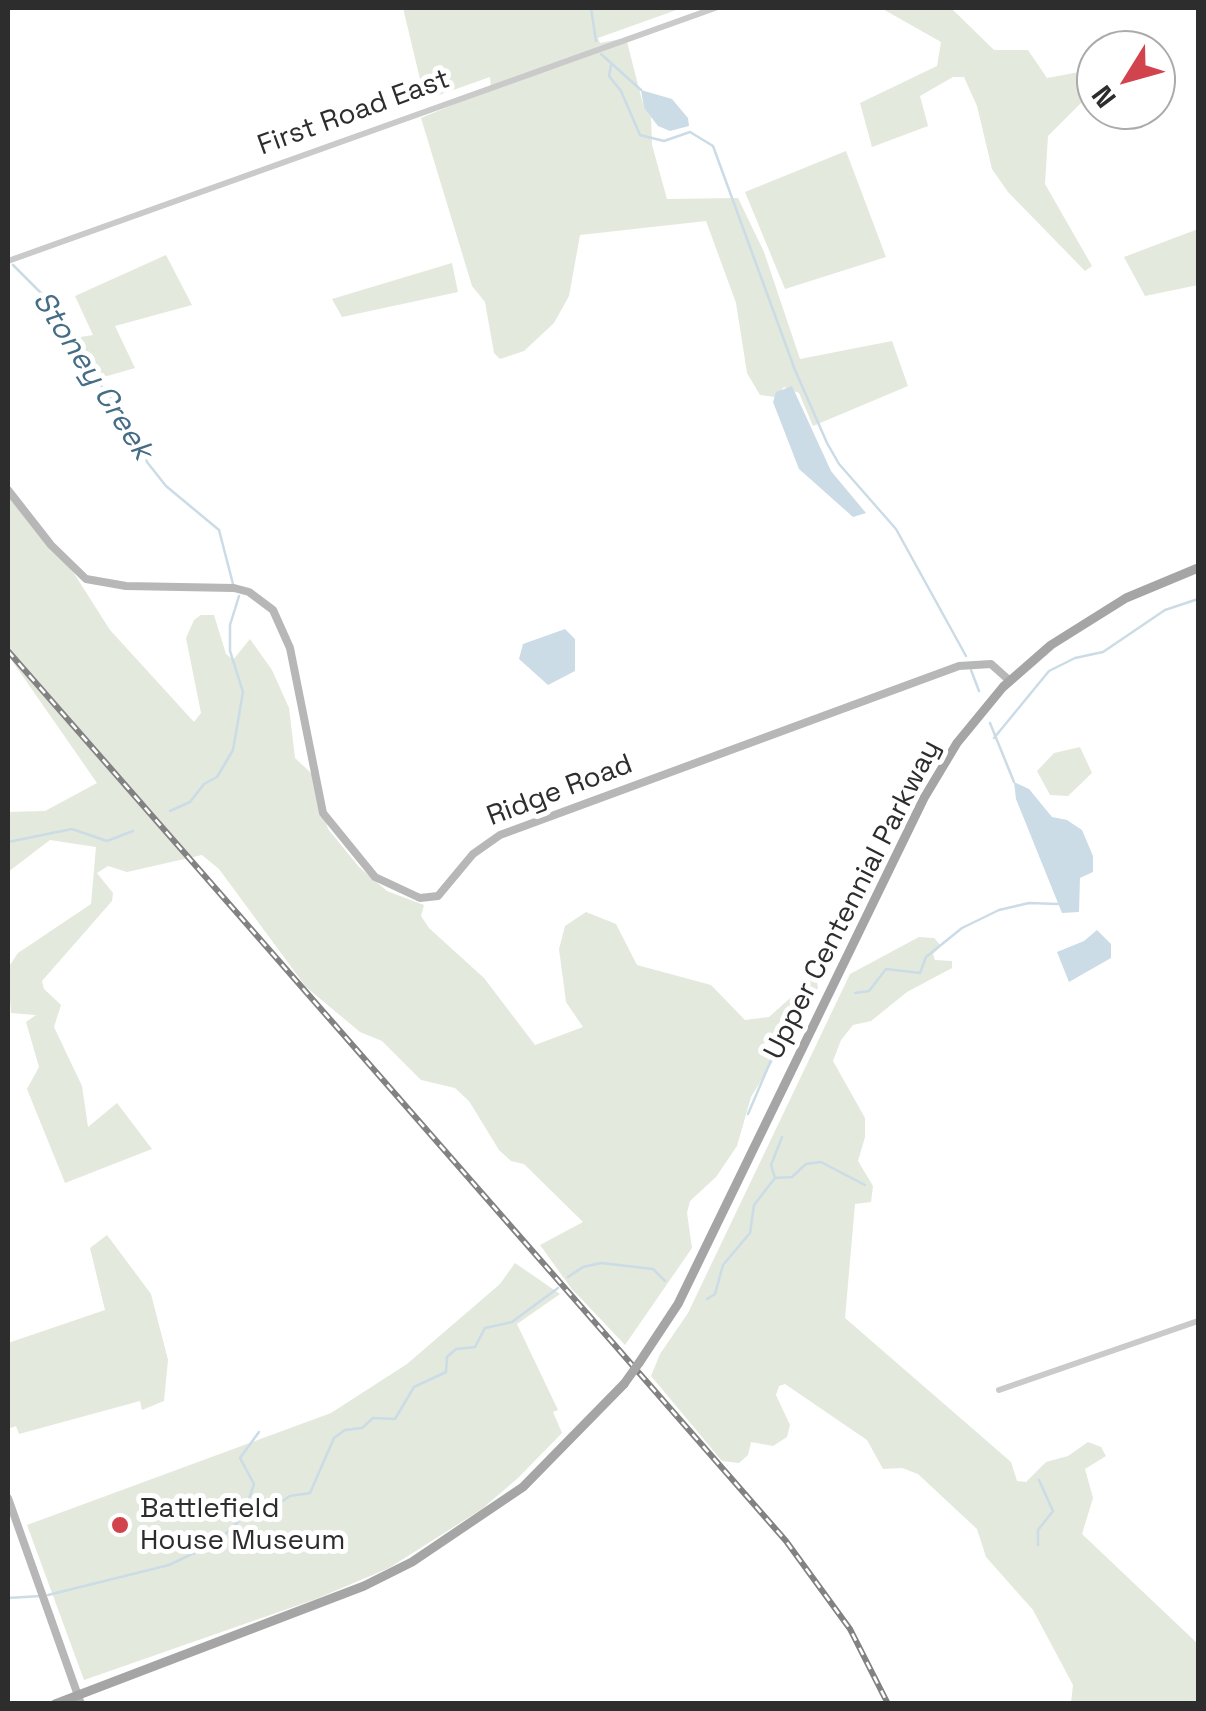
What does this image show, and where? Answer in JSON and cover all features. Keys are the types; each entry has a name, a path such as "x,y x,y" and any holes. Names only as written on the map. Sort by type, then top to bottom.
{"main road":[{"name":"Ridge Road","path":"8,490 51,545 86,579 126,586 234,588 249,592 273,610 290,648 324,812 376,878 420,898 438,896 473,854 500,835 959,666 991,664 1010,680"},
{"name":"Upper Centennial Parkway","path":"55,1704 79,1699 364,1586 451,1540 523,1488 624,1384 678,1304 924,798 957,743 1010,680 1051,645 1110,607 1198,568"},
{"path":"8,1498 79,1699"}],"street":[{"name":"First Road East","path":"8,261 715,8"},
{"path":"999,1390 1198,1320"}],"shaded area":[{"path":"403,8 682,8 598,38 600,43 626,38 644,108 651,117 652,145 667,199 738,198 764,252 800,359 892,341 908,386 813,426 799,393 784,387 775,397 760,395 747,373 736,303 706,221 580,235 569,296 554,323 524,351 500,359 494,353 485,302 472,286 421,118 491,89 490,77 425,100"},
{"path":"881,8 951,8 994,50 1028,50 1047,78 1076,73 1076,108 1048,136 1045,184 1092,266 1085,271 1008,192 992,169 977,106 964,77 953,77 920,96 928,126 872,147 860,103 937,66 941,42"},
{"path":"846,151 886,257 785,289 745,192"},
{"path":"1198,229 1198,285 1145,296 1124,257"},
{"path":"166,255 192,305 115,326 135,368 97,379 74,338 93,335 75,296"},
{"path":"452,263 458,292 342,317 332,299"},
{"path":"8,492 68,564 110,630 194,722 201,713 186,638 194,620 201,615 214,615 226,654 233,660 250,639 272,670 289,708 295,758 312,774 328,829 359,867 387,891 424,905 421,916 429,928 484,978 535,1045 583,1027 566,1002 559,949 565,926 586,912 616,924 637,965 711,985 745,1020 769,1017 816,975 818,988 751,1097 737,1146 716,1177 690,1201 687,1213 692,1248 625,1345 571,1288 540,1245 583,1222 524,1164 511,1161 499,1150 469,1101 455,1088 421,1080 382,1041 360,1032 306,987 219,869 202,855 127,872 108,866 97,873 113,893 112,901 42,981 44,989 61,1005 54,1027 82,1086 88,1127 117,1103 152,1149 65,1183 27,1089 39,1067 26,1022 36,1015 11,1013 8,968 18,953 91,904 96,847 50,840 8,872 8,812 45,811 97,783 8,655"},
{"path":"1080,747 1092,773 1068,796 1050,795 1037,771 1054,753"},
{"path":"919,937 934,938 941,946 933,954 935,960 952,961 952,968 907,992 871,1021 853,1025 841,1040 833,1061 865,1118 865,1137 858,1161 873,1186 871,1202 855,1204 845,1318 1011,1462 1017,1481 1026,1482 1046,1462 1068,1456 1088,1442 1101,1447 1106,1456 1085,1469 1093,1498 1082,1534 1198,1644 1198,1703 1071,1703 1073,1685 1033,1610 986,1557 977,1529 918,1474 902,1468 883,1469 867,1440 785,1384 779,1386 776,1395 790,1425 787,1437 773,1446 751,1442 748,1455 739,1463 722,1461 651,1376 660,1354 688,1313 850,974"},
{"path":"107,1235 151,1294 168,1360 164,1401 142,1410 140,1401 19,1434 16,1426 8,1429 8,1343 105,1310 90,1248"},
{"path":"515,1263 560,1294 517,1324 558,1410 553,1412 562,1433 518,1478 482,1509 389,1568 316,1599 84,1680 27,1525 331,1413 407,1364 500,1284"}],"water":[{"path":"641,90 672,99 688,118 689,126 670,131 658,126 644,108"},
{"path":"792,386 831,471 866,513 853,517 799,469 773,402 776,392"},
{"path":"565,629 575,639 575,671 548,685 519,659 523,644"},
{"path":"1014,782 1029,789 1052,817 1067,820 1082,830 1093,856 1093,872 1080,878 1079,912 1062,913 1016,799"},
{"path":"1097,930 1111,944 1111,958 1069,982 1057,952 1084,941"}],"waterway":[{"path":"591,8 596,41"},
{"path":"601,54 641,90"},
{"path":"611,65 609,76 621,91 640,135 664,141 690,132 713,146 795,370 827,443 839,464 896,529 966,656"},
{"name":"Stoney Creek","path":"13,265 52,304 99,383 142,438 147,462 166,486 219,530 233,584"},
{"name":"Stoney Creek","path":"170,811 190,802 204,784 217,777 233,750 243,692 230,651 230,625 239,596"},
{"path":"994,738 1049,671 1075,658 1103,652 1165,610 1198,599"},
{"path":"971,670 979,691"},
{"path":"990,723 1014,782"},
{"name":"Stoney Creek","path":"8,842 72,829 107,841 133,831"},
{"path":"855,993 869,991 886,969 920,973 926,957 962,928 999,910 1029,903 1058,904"},
{"path":"748,1114 772,1058 783,1043"},
{"path":"707,1299 715,1294 723,1265 750,1233 754,1205 775,1178 771,1165 782,1137"},
{"path":"775,1178 792,1177 806,1164 821,1162 865,1185"},
{"path":"568,1277 583,1267 601,1263 653,1269 665,1281"},
{"path":"48,1595 169,1565 217,1542 238,1522 241,1507 249,1501 272,1508 290,1496 310,1493 334,1438 345,1430 362,1428 373,1418 395,1419 414,1387 446,1372 447,1357 456,1349 475,1347 485,1328 512,1322 558,1288"},
{"path":"249,1499 254,1484 240,1458 259,1432"},
{"path":"1038,1545 1038,1530 1053,1511 1039,1480"},
{"path":"8,1598 41,1596"}],"railway":[{"path":"8,651 786,1541 850,1629 888,1704"}],"place":[{"name":"Battlefield House Museum","path":"120,1525"}]}
